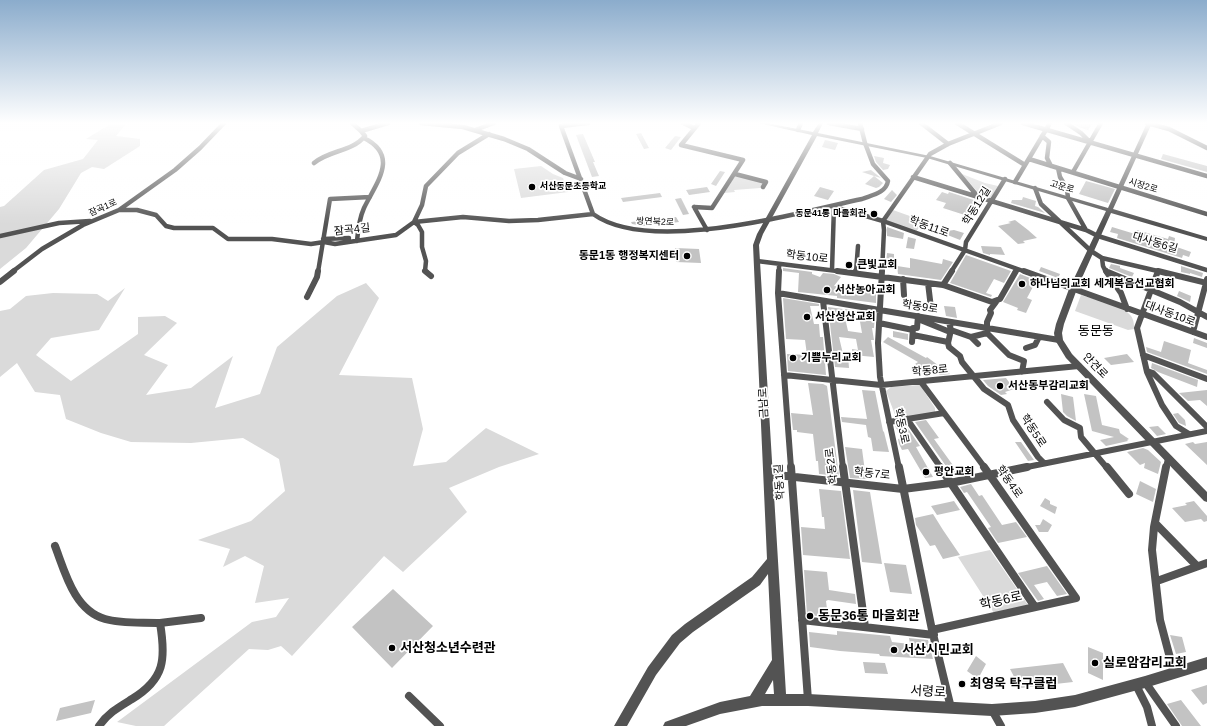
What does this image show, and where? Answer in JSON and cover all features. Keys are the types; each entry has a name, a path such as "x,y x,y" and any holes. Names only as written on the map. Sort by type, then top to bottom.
{"street":[{"name":"잠곡1로","path":"0,282 42,249 92,221 119,210 175,170 190,157"},
{"path":"314,163 324,157"},
{"path":"357,239 361,217 384,168 382,157"},
{"path":"414,222 422,205 426,186 454,157"},
{"path":"540,157 567,176 581,179"},
{"path":"414,222 463,217 508,221 538,220 593,214 573,157"},
{"path":"708,230 694,207 712,208 743,160 731,157"},
{"name":"금남로","path":"780,699 757,242 802,157"},
{"path":"832,270 832,206 867,197 881,191 887,186 887,180 873,165 870,157"},
{"path":"883,221 928,157"},
{"name":"고운로","path":"928,157 1207,239"},
{"path":"1012,157 1025,165"},
{"path":"1047,157 1052,166"},
{"path":"1073,172 1082,157"},
{"path":"1059,340 1059,326 1073,289 1134,157"},
{"path":"1141,157 1207,176"},
{"path":"1015,182 1029,159"},
{"name":"시장2로","path":"1029,159 1207,214"},
{"name":"학동12길","path":"950,163 979,198"},
{"path":"1058,168 1060,177 1067,188 1068,198 1086,230"},
{"path":"735,174 766,182 763,187"},
{"name":"대사동6길","path":"913,177 1086,230 1098,236 1207,270"},
{"name":"학동12길","path":"943,285 964,250 966,242 1005,179"},
{"path":"1035,188 1041,204 1091,251 1102,258 1207,282 1193,332"},
{"path":"306,297 318,277 330,199 370,197"},
{"name":"학동11로","path":"768,219 832,206 883,221 1073,289"},
{"name":"잠곡4길","path":"119,210 137,210 156,215 166,226 174,228 213,228 228,239 272,238 305,243 396,235 414,222"},
{"name":"쌍연북2로","path":"593,214 605,222 638,231 708,230 768,219"},
{"path":"0,236 59,223 92,221"},
{"name":"학동3로","path":"883,221 884,230 878,352 881,385 933,633 951,708"},
{"path":"414,222 418,225 422,232 422,247 426,261 425,271 431,276"},
{"path":"856,273 858,246"},
{"name":"대사동10로","path":"1102,258 1101,262 1122,295 1127,308"},
{"name":"학동10로","path":"757,261 943,285 986,301 995,302"},
{"name":"학동1길","path":"779,264 778,293 790,477 808,700"},
{"path":"1016,269 1000,300 995,302 990,310 991,313 987,322 987,330 1008,355 1024,361 1022,372"},
{"path":"1158,271 1137,328 1147,371 1162,405 1176,426 1189,434"},
{"path":"1108,272 1207,316"},
{"path":"903,279 904,295"},
{"path":"928,283 931,308"},
{"name":"대사동10로","path":"1073,289 1207,337"},
{"name":"학동9로","path":"778,293 897,313 897,316 949,322 987,330 1039,336 1059,340"},
{"name":"학동2로","path":"823,301 845,482 865,627"},
{"path":"913,336 913,328 917,328 918,318 950,331 971,337 978,344"},
{"path":"880,323 913,336 948,342 950,331 949,322"},
{"path":"971,337 987,330"},
{"path":"1026,348 1035,345 1039,336"},
{"name":"안견로","path":"1059,340 1065,351 1079,366 1207,498"},
{"name":"학동5로","path":"948,342 949,347 960,356 962,362 984,389 1008,405 1013,420 1038,457 1044,463"},
{"path":"1143,355 1207,379"},
{"name":"학동8로","path":"784,375 881,385 1079,366"},
{"path":"1147,371 1153,373 1207,427"},
{"name":"학동4로","path":"921,382 990,475 1076,598"},
{"path":"1047,402 1064,420 1080,428 1080,437 1128,494"},
{"path":"889,422 944,413"},
{"path":"907,419 1035,607"},
{"name":"학동7로","path":"768,474 902,489 950,483 1207,431"},
{"path":"1168,458 1155,523 1152,556 1157,581 1160,620 1174,673"},
{"path":"1155,523 1197,566"},
{"path":"55,546 69,581 78,597 92,612 105,619 160,623 201,618"},
{"path":"620,726 652,671 676,639 689,628 756,581 773,560"},
{"path":"1157,581 1207,563"},
{"name":"학동6로","path":"802,620 933,633 1076,598"},
{"path":"99,726 114,710 149,686 159,674 162,667 164,652 160,623"},
{"path":"754,701 778,660"},
{"name":"서령로","path":"669,726 720,708 754,701 780,699 992,710 1034,707 1075,701 1140,684 1207,663"},
{"path":"1140,684 1152,726"},
{"path":"1140,684 1176,726"},
{"path":"409,696 440,726"},
{"path":"992,710 1001,726"}],"shaded area":[{"path":"85,157 123,157 104,169 92,167 81,173 59,209 26,248 0,269 0,207 4,206 44,170 83,159"},
{"path":"541,166 553,174 563,178 568,192 521,198 514,169"},
{"path":"962,174 985,183 998,186 990,199 982,197"},
{"path":"735,176 764,183 760,188 734,190 735,192 724,193"},
{"path":"893,210 923,222 916,232 884,221"},
{"path":"366,283 379,298 339,375 412,378 423,429 413,466 446,462 486,428 539,454 499,467 449,488 467,512 403,572 384,556 292,656 281,646 268,650 249,649 164,726 136,726 117,722 252,622 276,617 289,598 255,603 264,566 245,556 223,567 230,549 198,540 251,521 285,491 279,459 243,438 191,443 131,442 101,433 66,419 60,395 35,392 17,363 0,377 0,311 10,309 26,296 53,293 97,294 108,301 125,288 99,330 51,338 36,355 71,381 138,334 138,317 165,316 177,323 144,355 168,365 146,395 191,388 233,356 215,408 260,394 277,347 337,296"},
{"path":"1081,295 1116,306 1128,312 1133,319 1134,329 1128,330 1075,311"},
{"path":"920,385 935,408 935,412 897,420 886,391 891,387"},
{"path":"990,550 1028,605 994,613 958,557"}],"building":[{"path":"584,157 593,157 595,162 593,162 599,176 592,177"},
{"path":"874,157 884,158 883,163 890,165 888,169 883,170 876,162"},
{"path":"1162,157 1174,157 1207,166 1207,172 1161,159"},
{"path":"871,170 881,178 862,172"},
{"path":"720,171 725,172 716,186 711,184"},
{"path":"874,176 883,183 876,188 865,184"},
{"path":"1086,181 1115,189 1108,203 1079,194"},
{"path":"707,187 710,192 689,195 686,190"},
{"path":"820,187 834,191 828,200 814,196"},
{"path":"892,190 897,195 891,202 884,199"},
{"path":"942,192 948,194 949,192 980,202 971,217 943,208 946,203 936,200"},
{"path":"660,193 662,197 623,202 621,198"},
{"path":"1023,197 1036,201 1035,206 1045,213 1011,203 1012,200 1022,200"},
{"path":"681,198 689,214 683,215 675,199"},
{"path":"676,217 679,222 645,226 632,224 631,222"},
{"path":"1015,220 1037,238 1023,241 1025,243 1018,244 998,226 1011,223 1008,222"},
{"path":"887,227 904,233 903,239 887,236"},
{"path":"1112,227 1135,234 1137,230 1168,239 1169,236 1175,238 1174,246 1191,252 1189,257 1183,255 1182,258 1117,238 1118,234 1110,232"},
{"path":"954,230 964,233 960,240 940,232"},
{"path":"908,237 916,239 914,249 906,248"},
{"path":"981,246 1001,247 1005,255 990,255 983,253"},
{"name":"동문1동 행정복지센터","path":"675,248 699,249 701,263 676,262"},
{"path":"887,253 894,254 894,266 886,264"},
{"path":"966,255 1011,271 1004,283 994,279 986,293 992,295 991,297 950,283"},
{"path":"910,258 942,264 943,259 953,262 941,280 898,274 897,266 910,268"},
{"path":"1111,264 1120,266 1120,268 1134,273 1132,277 1109,268"},
{"path":"1181,266 1203,273 1202,277 1181,272"},
{"path":"1041,267 1060,274 1058,278 1039,271"},
{"path":"783,268 812,272 812,274 820,277 823,273 834,274 841,277 834,286 876,291 876,303 837,298 837,296 798,292 799,273 783,271"},
{"path":"1020,274 1030,278 1029,280 1035,283 1027,298 1032,300 1026,313 1003,302"},
{"path":"1179,291 1191,296 1190,302 1177,296"},
{"path":"783,298 819,304 819,306 810,306 814,324 819,324 820,337 823,337 826,375 788,371 787,354 807,355 805,340 786,339"},
{"path":"944,306 955,307 957,318 946,316"},
{"path":"828,307 843,309 848,331 862,333 859,316 845,314 845,309 875,314 874,328 872,328 874,340 871,340 874,357 853,355 852,349 858,350 856,339 839,337 843,354 848,355 849,368 835,367"},
{"path":"893,331 908,334 908,340 893,337"},
{"path":"888,337 926,358 927,357 950,374 940,375 929,367 923,371 915,364 918,362 883,342"},
{"path":"1194,338 1207,343 1207,348 1193,343"},
{"path":"1164,341 1191,350 1188,363 1207,370 1207,374 1147,352 1146,347 1161,352"},
{"path":"1127,354 1134,362 1111,365 1104,358"},
{"path":"1152,363 1198,380 1197,387 1158,372 1151,368"},
{"name":"서산동부감리교회","path":"1006,378 1014,389 1005,392 1007,394 1001,395 988,386 983,380"},
{"path":"808,383 823,384 827,386 839,476 819,474 813,434 793,430 791,413 813,415"},
{"path":"862,390 875,391 889,452 873,451 871,438 868,437 866,425 842,422 841,417 867,419"},
{"path":"1207,390 1207,406 1200,400 1188,401 1179,393"},
{"path":"1061,394 1073,397 1076,421 1063,412"},
{"path":"1084,394 1096,396 1102,425 1119,429 1120,433 1129,439 1127,440 1128,441 1106,446 1100,440 1114,437 1092,431"},
{"path":"1178,413 1185,420 1186,426 1179,423 1173,414"},
{"path":"926,420 939,438 934,439 960,475 953,476 915,422"},
{"path":"905,424 920,446 916,447 933,477 925,478 908,449 902,450 898,439 902,438 895,426"},
{"path":"1158,426 1166,434 1157,436 1149,427"},
{"path":"1015,442 1021,442 1034,460 1028,461"},
{"path":"1193,442 1195,444 1207,442 1207,465 1185,444"},
{"path":"845,447 862,449 866,479 850,478"},
{"path":"1143,448 1148,450 1161,462 1158,474 1144,468 1145,463 1140,465 1127,452"},
{"path":"1140,481 1156,489 1153,502 1136,494"},
{"path":"971,484 979,496 982,495 1002,525 1016,522 1027,537 998,543 988,528 991,527 967,492 964,493 960,487"},
{"path":"819,489 841,491 850,559 803,555 801,527 825,529"},
{"path":"853,490 870,492 882,564 862,562"},
{"path":"1045,498 1050,501 1050,504 1057,507 1055,514 1040,506"},
{"path":"954,501 960,510 937,515 931,506"},
{"path":"1194,501 1207,516 1207,521 1204,522 1201,519 1185,522 1172,508 1187,505 1185,503"},
{"path":"933,514 960,555 943,559 935,545 930,546 916,525 915,518"},
{"path":"1043,519 1052,525 1048,532 1039,532 1035,525 1040,525"},
{"path":"884,563 906,565 912,594 890,592"},
{"path":"1047,566 1067,594 1057,596 1047,582 1034,585 1044,599 1038,601 1018,573"},
{"path":"804,570 827,572 829,590 855,594 856,604 828,600 826,601 828,617 807,615"},
{"name":"서산청소년수련관","path":"393,589 433,626 392,668 352,627"},
{"path":"837,631 890,636 892,642 910,644 909,638 928,640 933,659 880,656 879,654 810,647 809,632 837,635"},
{"path":"1170,635 1182,637 1186,652 1176,654"},
{"name":"실로암감리교회","path":"1088,647 1103,653 1103,680 1088,673"},
{"path":"976,656 986,664 978,679 967,671"},
{"path":"863,662 885,663 888,674 865,673"},
{"path":"1063,663 1073,682 1020,688 1010,669"},
{"path":"1207,685 1207,703 1203,705 1191,690"},
{"path":"95,700 91,713 56,721 60,708"},
{"path":"1181,700 1201,726 1182,726 1167,704"}],"place":[{"name":"서산동문초등학교","path":"532,187"},
{"name":"동문41통 마을회관","path":"874,214"},
{"name":"동문1동 행정복지센터","path":"687,256"},
{"name":"큰빛교회","path":"849,265"},
{"name":"하나님의교회 세계복음선교협회","path":"1022,284"},
{"name":"서산농아교회","path":"827,290"},
{"name":"서산성산교회","path":"807,317"},
{"name":"기쁨누리교회","path":"793,358"},
{"name":"서산동부감리교회","path":"1000,386"},
{"name":"평안교회","path":"926,472"},
{"name":"동문36통 마을회관","path":"810,616"},
{"name":"서산청소년수련관","path":"392,648"},
{"name":"서산시민교회","path":"894,650"},
{"name":"실로암감리교회","path":"1095,663"},
{"name":"최영욱 탁구클럽","path":"962,684"}],"district":[{"name":"동문동","path":"1096,331"}]}
